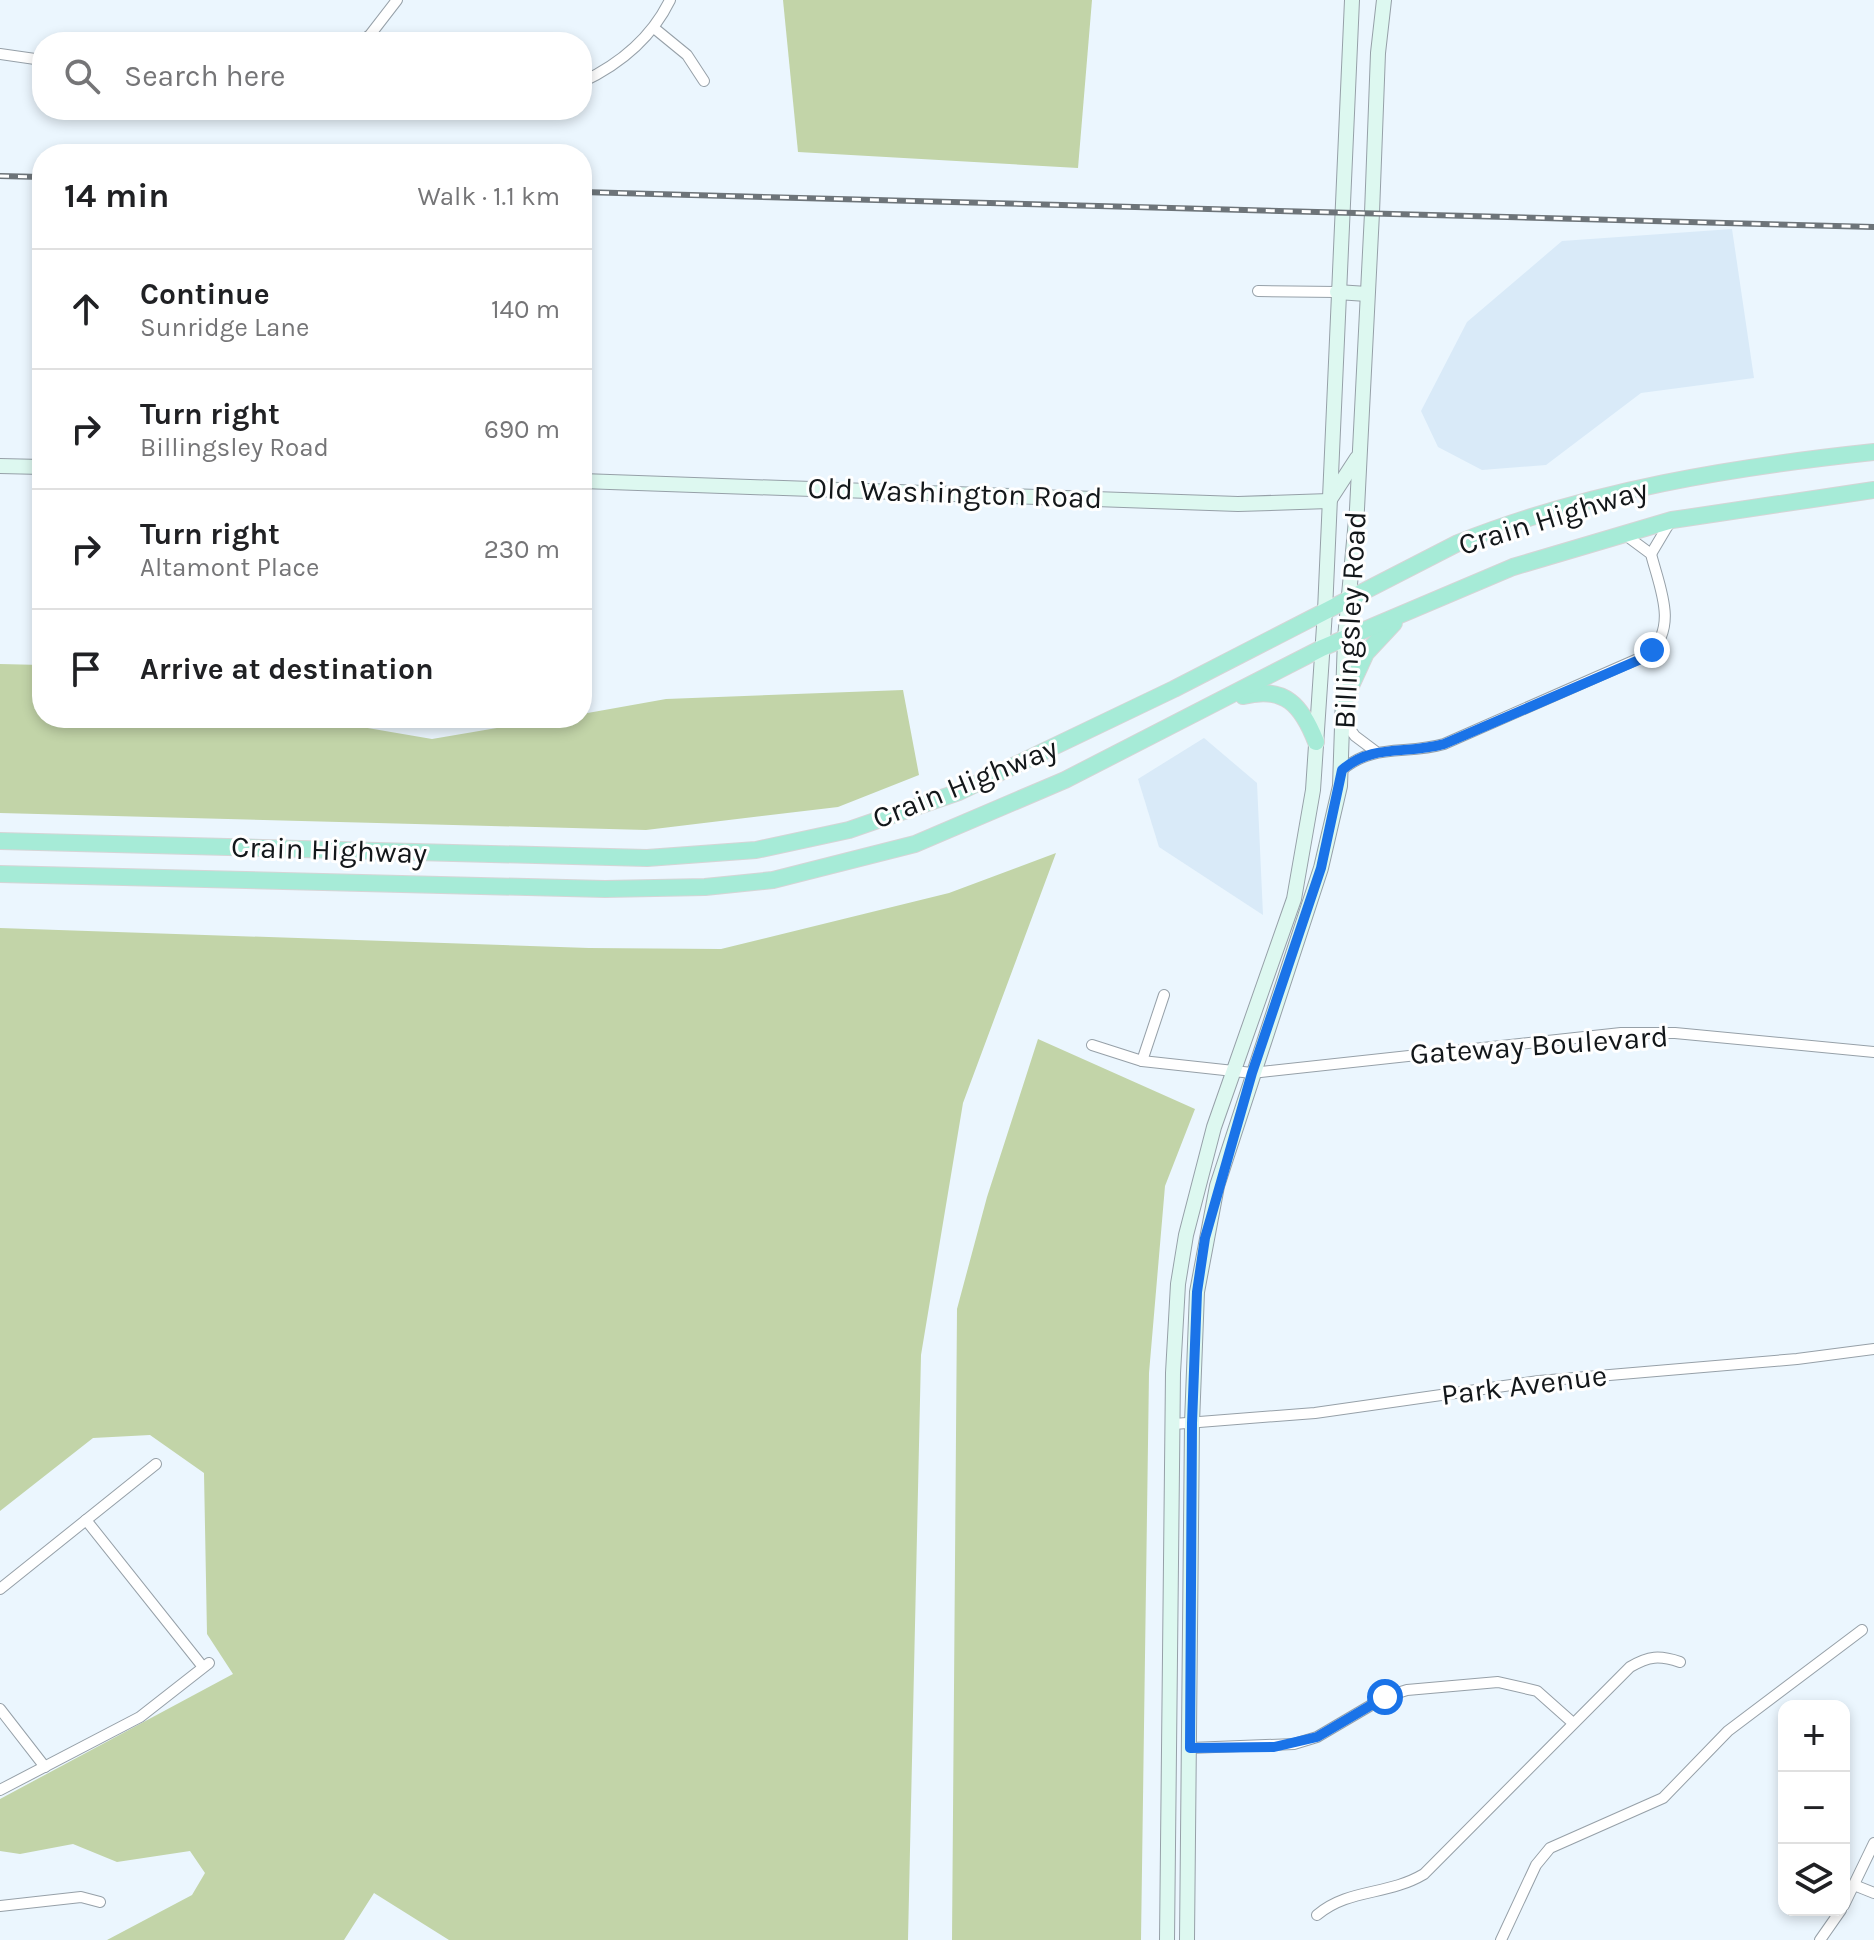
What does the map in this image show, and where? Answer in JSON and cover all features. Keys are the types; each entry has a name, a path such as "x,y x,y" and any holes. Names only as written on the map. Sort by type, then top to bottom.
{"highway":[{"name":"Crain Highway","path":"0,841 647,858 756,850 849,830 952,795 1047,752 1458,543 1501,526 1646,486 1758,466 1874,452"},
{"name":"Crain Highway","path":"0,874 605,889 760,881 848,863 947,833 1065,780 1322,648 1513,567 1672,520 1874,490"},
{"path":"1344,701 1373,642 1420,604"},
{"path":"1222,701 1266,691 1281,693 1300,708 1316,742"}],"main road":[{"name":"Billingsley Road","path":"1167,1940 1173,1373 1181,1259 1214,1127 1294,899 1313,790 1325,611 1352,0"},
{"name":"Billingsley Road","path":"1187,1940 1192,1423 1197,1292 1205,1234 1252,1073 1321,868 1342,770 1345,638 1360,450 1378,53 1384,0"},
{"path":"1337,292 1367,294"},
{"path":"1329,501 1354,466 1360,450"},
{"path":"0,466 32,467"},
{"name":"Old Washington Road","path":"592,481 1238,504 1329,501"}],"street":[{"path":"374,32 397,0"},
{"path":"592,77 616,64 654,28 670,0"},
{"path":"654,28 687,55 704,81"},
{"path":"0,54 32,59"},
{"path":"1258,291 1337,292"},
{"path":"1651,554 1672,520"},
{"path":"1342,770 1356,758 1375,751 1412,751 1444,744 1649,654 1663,636 1667,623 1651,554 1620,533"},
{"path":"1344,721 1355,736 1375,751"},
{"path":"1142,1061 1164,995"},
{"name":"Gateway Boulevard","path":"1092,1045 1142,1061 1235,1073 1621,1033 1675,1033 1874,1052"},
{"name":"Park Avenue","path":"1174,1424 1315,1413 1539,1381 1797,1359 1874,1349"},
{"path":"0,1589 156,1464"},
{"path":"0,1790 140,1717 206,1665 86,1520"},
{"path":"1501,1940 1538,1861 1550,1848 1568,1837 1640,1811 1663,1798 1728,1731 1862,1630"},
{"path":"1317,1915 1347,1897 1391,1890 1424,1874 1630,1667 1646,1658 1660,1655 1680,1662"},
{"path":"1190,1748 1294,1744 1317,1737 1385,1697 1407,1690 1498,1682 1537,1691 1573,1723"},
{"path":"0,1709 45,1767"},
{"path":"1850,1893 1874,1843"},
{"path":"1854,1885 1874,1893"},
{"path":"0,1906 81,1897 100,1902"},
{"path":"1820,1940 1837,1916"}],"shaded area":[{"path":"1732,229 1754,378 1641,393 1546,465 1482,470 1438,447 1421,411 1467,322 1562,241"},
{"path":"1204,738 1257,783 1263,915 1159,847 1138,779"}],"green space":[{"path":"783,0 1092,0 1078,168 798,152"},
{"path":"0,664 32,665 32,728 368,728 432,739 497,728 592,728 592,712 666,699 903,690 919,775 838,807 646,830 0,813"},
{"path":"1056,853 963,1103 921,1355 908,1940 449,1940 374,1893 344,1940 107,1940 192,1895 205,1873 190,1851 117,1862 73,1844 20,1854 0,1851 0,1799 233,1674 207,1634 204,1473 150,1435 93,1438 0,1511 0,928 589,948 721,949 949,893"},
{"path":"1038,1039 1195,1109 1165,1186 1149,1373 1141,1940 952,1940 957,1309 987,1197"}],"railway":[{"path":"0,176 32,177"},
{"path":"592,192 1874,227"}],"route":[{"path":"1385,1697 1337,1727 1294,1744 1190,1748 1192,1423 1197,1292 1205,1234 1217,1186 1321,868 1342,770 1356,758 1375,751 1412,751 1444,744 1641,659 1652,650"}]}
